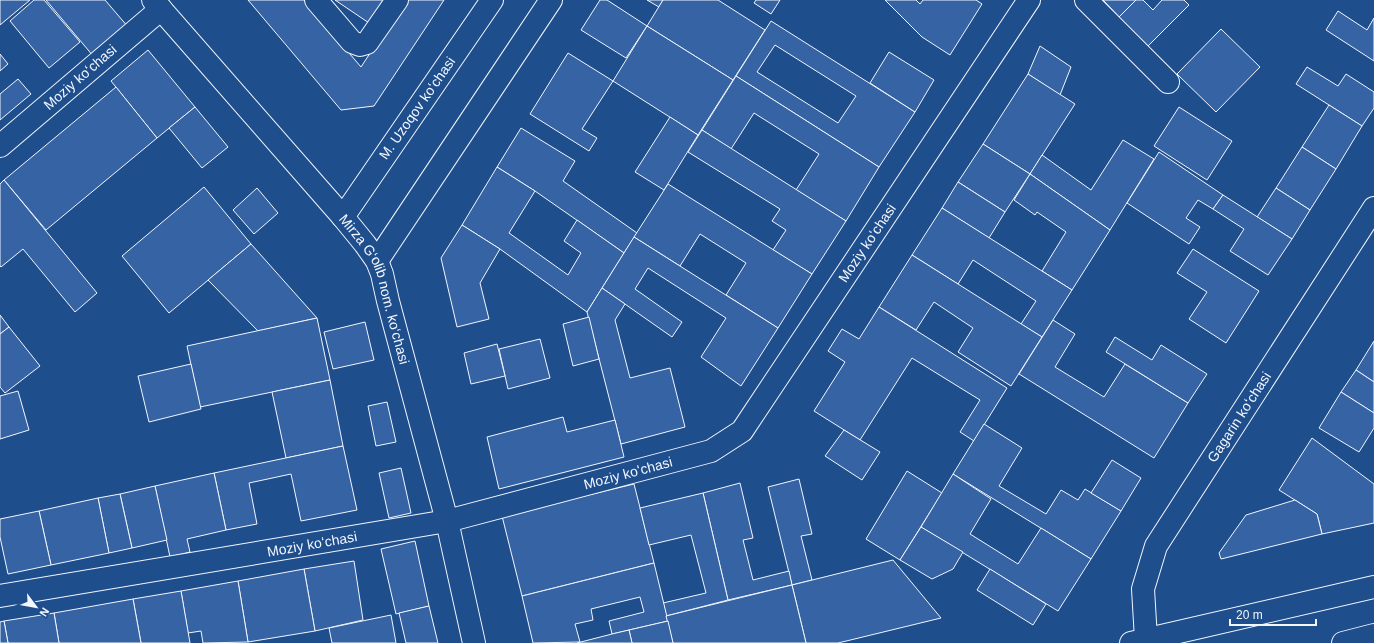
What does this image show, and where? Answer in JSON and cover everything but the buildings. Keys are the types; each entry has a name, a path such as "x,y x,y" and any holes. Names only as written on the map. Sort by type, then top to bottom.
{"main road":[{"path":"316,0 352,42 360,44 367,43 397,0"},
{"name":"M. Uzoqov koʻchasi","path":"343,217 492,0"},
{"path":"377,262 551,0"},
{"name":"Moziy koʻchasi","path":"0,596 447,521 711,451 742,431 1029,0"},
{"path":"1086,0 1168,82"},
{"name":"Mirza G‘olib nom. ko‘chasi","path":"157,4 343,217 377,262 382,274 447,521 474,643"},
{"name":"Moziy koʻchasi","path":"0,146 157,4"},
{"name":"Gagarin koʻchasi","path":"1138,641 1143,589 1156,546 1374,208"},
{"path":"1138,641 1374,587"},
{"path":"1343,643 1374,635"}]}
